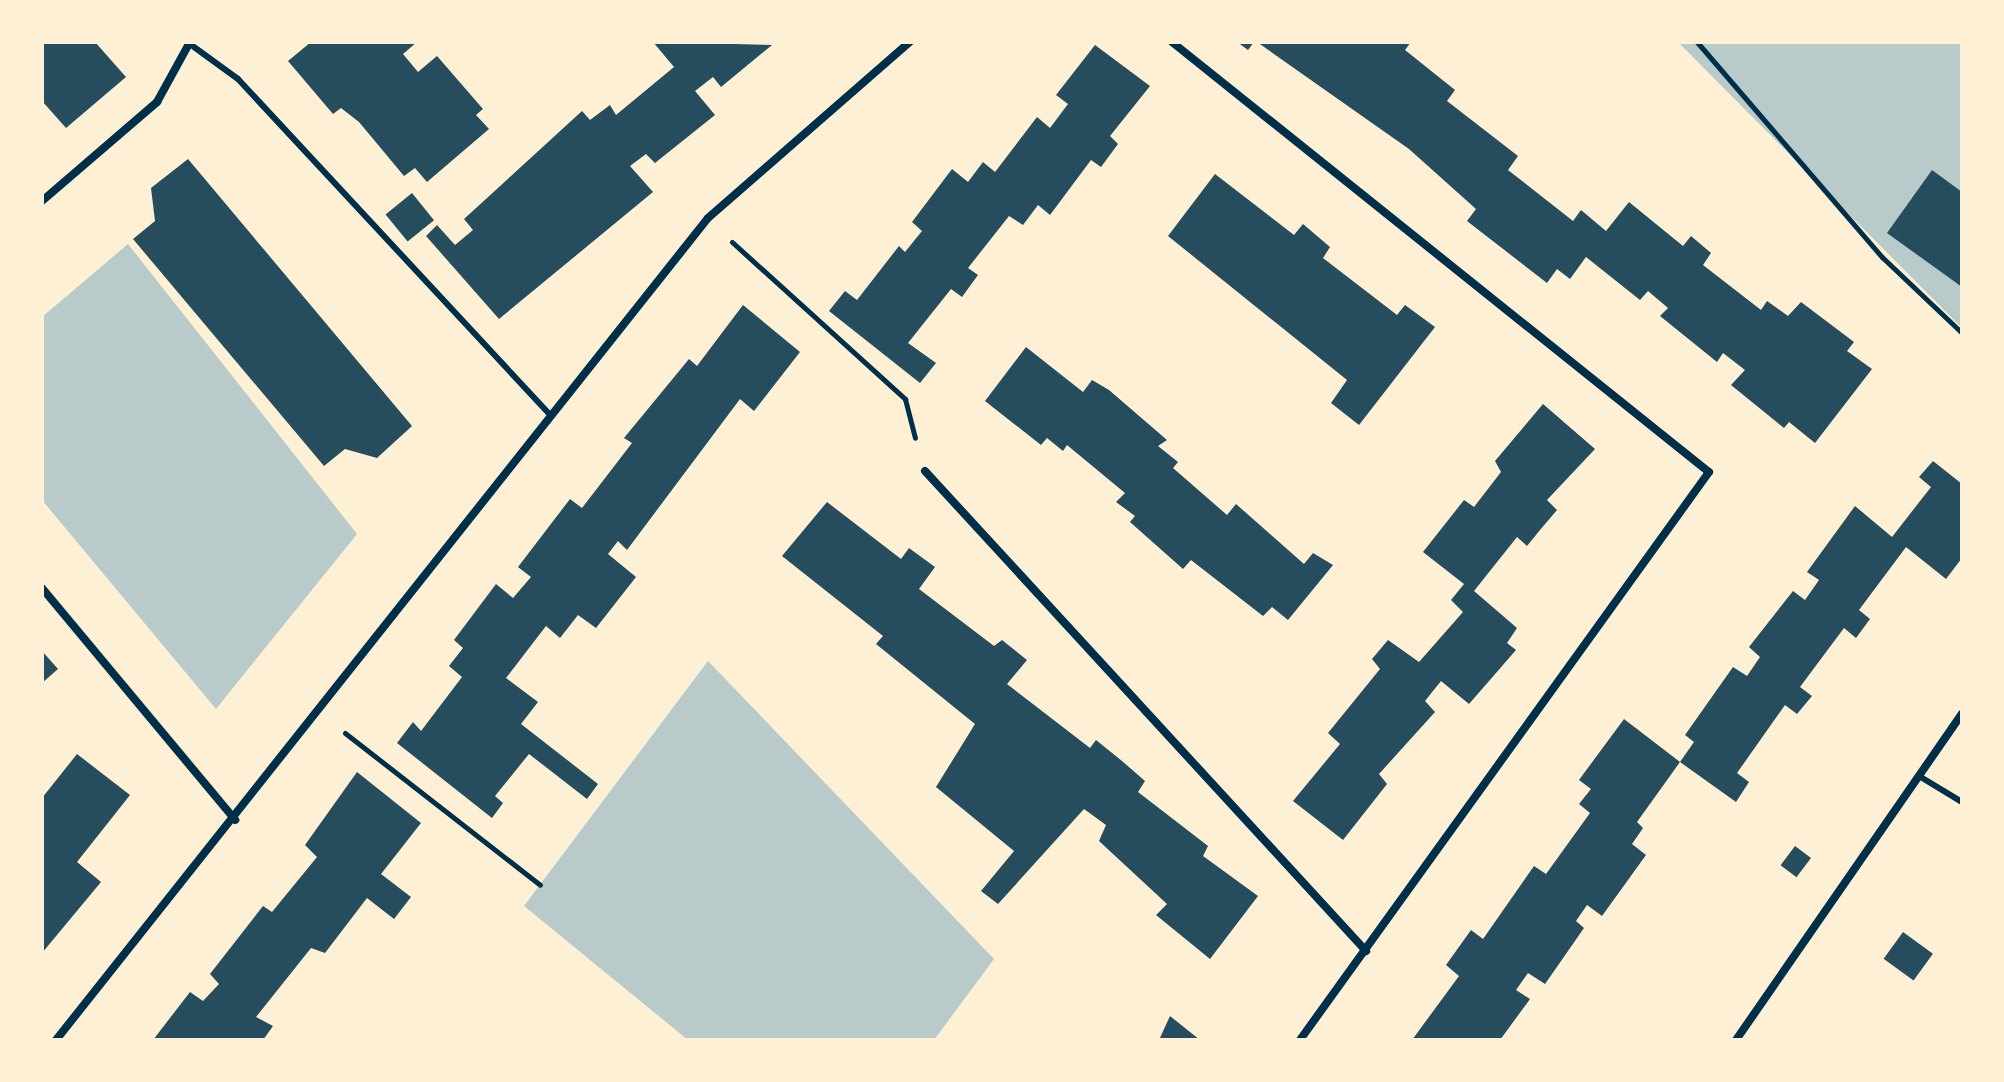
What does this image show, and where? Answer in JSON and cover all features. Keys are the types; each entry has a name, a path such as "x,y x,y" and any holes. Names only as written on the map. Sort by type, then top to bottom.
{"street":[{"path":"56,1040 235,820 549,414 708,218 910,42"},
{"path":"1172,42 1709,472 1300,1040"},
{"path":"42,201 157,102 192,44"},
{"path":"925,471 1366,951"},
{"path":"42,588 235,820"},
{"path":"1736,1040 1962,714"}],"lane":[{"path":"192,44 238,79 549,414"},
{"path":"1919,776 1962,802"}],"path":[{"path":"1697,42 1882,257 1962,333"},
{"path":"708,218 905,399 925,471"},
{"path":"319,712 540,885"}],"shaded area":[{"path":"1678,42 1962,42 1962,328"},
{"path":"128,244 357,534 216,709 42,500 42,317"},
{"path":"708,661 994,959 934,1040 688,1040 524,906"}],"building":[{"path":"42,42 95,42 126,77 66,128 42,101"},
{"path":"311,42 417,42 403,54 418,72 437,56 483,109 476,115 489,129 427,182 415,168 404,176 359,122 341,108 333,114 288,61"},
{"path":"653,42 772,45 721,87 713,77 695,91 715,115 655,163 646,154 630,166 653,192 499,319 426,236 437,225 455,245 473,230 464,219 582,111 590,120 610,105 616,115 674,67"},
{"path":"1237,42 1254,42 1248,50"},
{"path":"1257,42 1411,42 1405,50 1455,90 1447,101 1518,156 1508,170 1573,221 1581,210 1606,231 1629,202 1683,246 1691,236 1711,253 1703,265 1761,310 1767,301 1788,316 1801,302 1854,342 1847,351 1872,369 1815,443 1789,422 1784,428 1731,385 1745,370 1723,353 1717,362 1660,316 1668,308 1648,291 1640,300 1586,257 1570,279 1557,269 1547,283 1467,221 1476,209 1409,149"},
{"path":"1095,45 1150,86 1110,136 1118,144 1101,167 1091,160 1050,215 1038,205 1023,225 1009,216 968,268 978,275 962,297 951,289 908,343 936,363 920,383 829,311 845,291 857,300 899,246 905,252 922,231 912,222 952,169 968,182 983,162 995,172 1037,117 1050,128 1068,104 1056,95"},
{"path":"188,159 412,426 377,458 345,449 324,466 133,239 155,221 151,188"},
{"path":"1932,170 1962,192 1962,287 1887,233"},
{"path":"1215,174 1294,235 1303,224 1330,247 1323,258 1397,315 1405,305 1435,327 1359,425 1331,403 1347,380 1168,236"},
{"path":"412,193 434,220 408,242 386,214"},
{"path":"743,305 800,352 754,411 740,399 627,550 618,541 608,554 636,577 596,628 578,615 560,638 546,626 506,678 538,702 521,724 598,784 587,799 529,754 495,796 503,803 492,818 397,743 413,722 421,731 462,677 449,666 463,648 454,640 496,584 513,598 531,577 518,567 570,499 582,508 632,443 624,438 689,359 697,366"},
{"path":"1026,347 1083,392 1092,380 1109,390 1167,440 1158,446 1178,462 1173,468 1227,515 1236,504 1304,564 1313,553 1333,565 1288,620 1272,607 1263,616 1191,560 1183,569 1130,522 1135,516 1116,502 1125,493 1067,445 1063,451 1047,438 1041,445 985,401"},
{"path":"1543,404 1595,449 1547,500 1557,510 1527,546 1517,537 1474,591 1517,628 1507,643 1516,650 1469,704 1441,681 1425,701 1435,712 1379,774 1387,784 1343,840 1293,801 1340,744 1328,733 1380,669 1372,659 1388,640 1419,662 1463,612 1451,600 1464,584 1423,552 1464,500 1474,507 1501,472 1495,461"},
{"path":"1933,461 1962,484 1962,558 1946,579 1906,547 1859,610 1870,619 1856,638 1844,628 1800,687 1812,696 1797,714 1785,705 1737,773 1749,782 1736,802 1680,762 1694,742 1685,735 1733,667 1747,676 1760,657 1749,647 1793,591 1805,600 1819,580 1807,572 1855,506 1892,537 1931,487 1919,477"},
{"path":"827,502 901,559 909,548 935,567 919,589 994,646 1002,640 1027,660 1007,684 1090,748 1096,740 1122,761 1145,781 1138,792 1208,846 1203,856 1258,896 1210,959 1156,915 1167,904 1099,841 1106,825 1084,809 998,904 981,891 1014,851 936,787 975,724 876,644 883,636 782,556"},
{"path":"42,651 58,669 42,683"},
{"path":"1624,719 1680,762 1637,822 1643,828 1632,844 1646,855 1602,916 1587,905 1576,921 1584,928 1545,984 1528,973 1516,990 1530,999 1500,1040 1412,1040 1459,976 1446,965 1471,930 1483,939 1534,866 1546,874 1590,813 1579,804 1591,789 1579,780"},
{"path":"77,754 130,795 77,862 101,882 42,953 42,798"},
{"path":"357,772 421,823 381,874 411,897 394,919 367,898 325,953 311,948 256,1017 273,1026 263,1040 153,1040 190,992 203,1001 219,984 210,974 263,906 272,912 317,857 305,845"},
{"path":"1795,846 1811,858 1797,877 1781,865"},
{"path":"1903,932 1933,954 1914,980 1884,959"},
{"path":"1170,1016 1200,1040 1159,1040"}]}
